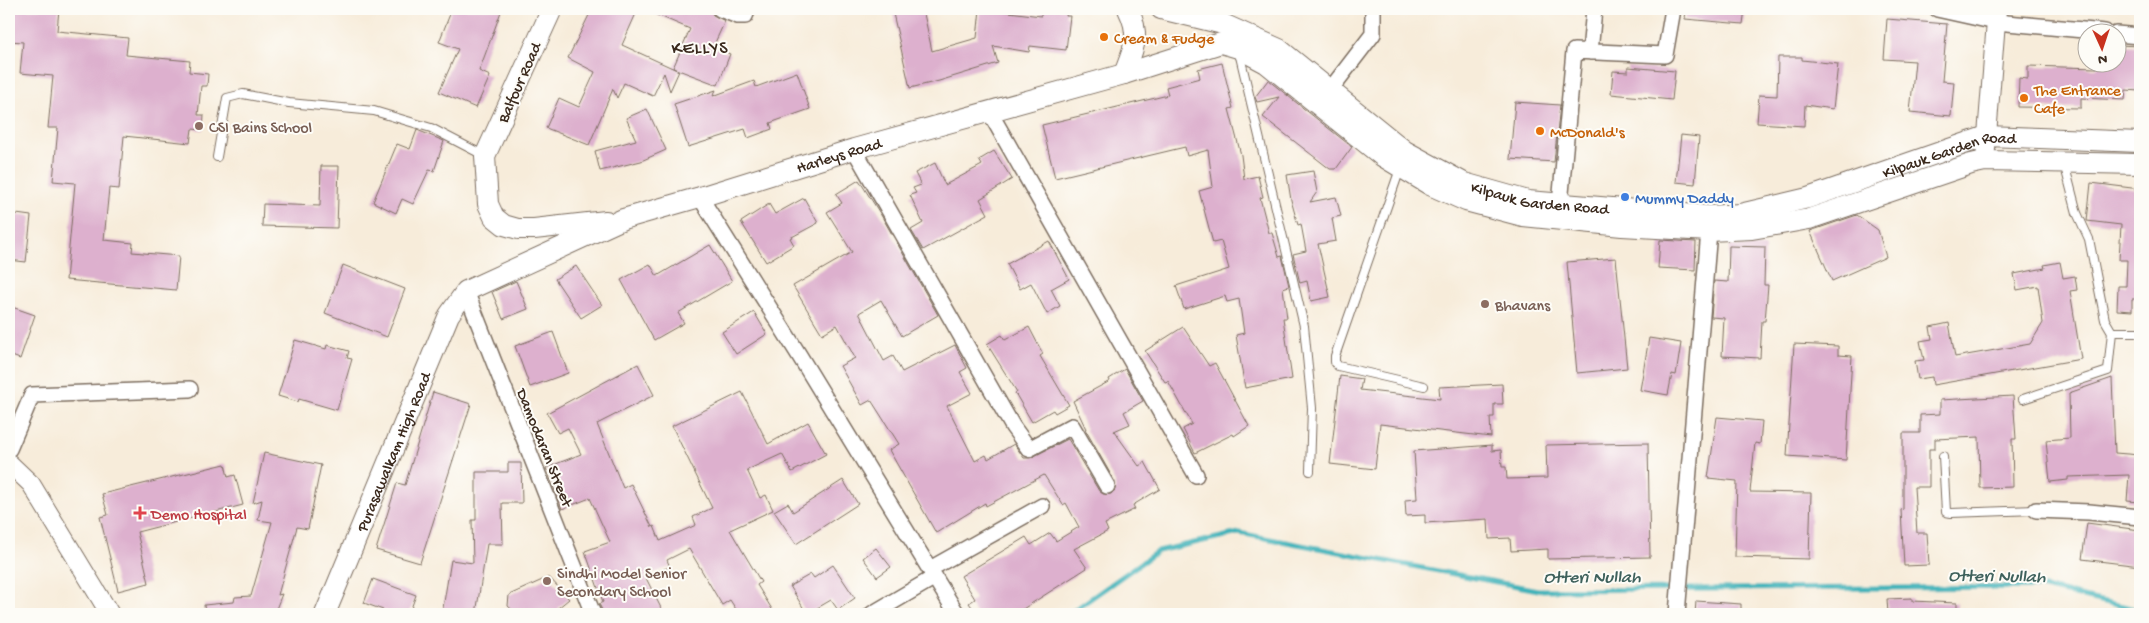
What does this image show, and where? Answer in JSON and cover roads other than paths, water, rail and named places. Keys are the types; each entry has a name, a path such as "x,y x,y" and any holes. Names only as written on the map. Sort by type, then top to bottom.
{"main road":[{"name":"Balfour Road","path":"485,156 552,9"},
{"path":"1124,74 1136,44 1135,22 1128,9"},
{"name":"Kilpauk Garden Road","path":"1160,9 1223,24 1279,49 1405,151 1464,183 1528,201 1708,216 1740,214 1808,198 1987,136 2140,142"},
{"path":"1229,45 1266,63 1382,156 1430,185 1466,201 1523,216 1622,226 1709,231 1752,229 1809,219 1971,164 1985,161 2140,164"},
{"name":"Harleys Road","path":"466,292 623,219 854,149 1229,45"},
{"path":"485,156 488,204 494,217 504,225 518,229 534,229 623,219"},
{"name":"Purasawalkam High Road","path":"325,614 448,315 466,292"}],"street":[{"path":"720,9 738,16 745,16 748,9"},
{"path":"1330,90 1373,34 1373,9"},
{"path":"1590,52 1594,9"},
{"path":"1560,204 1574,51 1665,56 1673,9"},
{"path":"1937,9 1997,15 2076,27"},
{"path":"1985,161 1997,15"},
{"path":"2126,35 2140,36"},
{"path":"989,111 1196,475"},
{"path":"854,149 1013,427 1029,449 1072,426 1107,486"},
{"path":"700,197 957,614"},
{"path":"1678,607 1709,231"},
{"name":"Damodaran Street","path":"466,292 593,614"},
{"path":"9,449 32,395 190,389"},
{"path":"9,463 31,484 110,614"},
{"path":"872,614 932,573 1042,506"},
{"path":"2036,510 2089,512 2140,517"}],"lane":[{"path":"1229,45 1304,326 1312,408 1310,471"},
{"path":"217,157 227,98 235,94 289,103 374,111 431,128 485,156"},
{"path":"2023,399 2108,372 2112,332 2105,320 2090,239 2076,213 2064,162"},
{"path":"1400,167 1338,347 1335,362 1338,366 1424,386"},
{"path":"2112,332 2140,332"},
{"path":"1944,456 1946,512 2036,510"}],"waterway":[{"name":"Otteri Nullah","path":"1069,614 1158,551 1239,533 1538,590 2040,587 2140,610"}],"place":[{"name":"Cream & Fudge","path":"1104,37"},
{"name":"The Entrance Cafe","path":"2024,98"},
{"name":"CSI Bains School","path":"199,126"},
{"name":"McDonald's","path":"1540,131"},
{"name":"Mummy Daddy","path":"1625,197"},
{"name":"Bhavans","path":"1485,304"},
{"name":"Demo Hospital","path":"140,513"},
{"name":"Sindhi Model Senior Secondary School","path":"547,581"}],"district":[{"name":"KELLYS","path":"700,47"}]}
